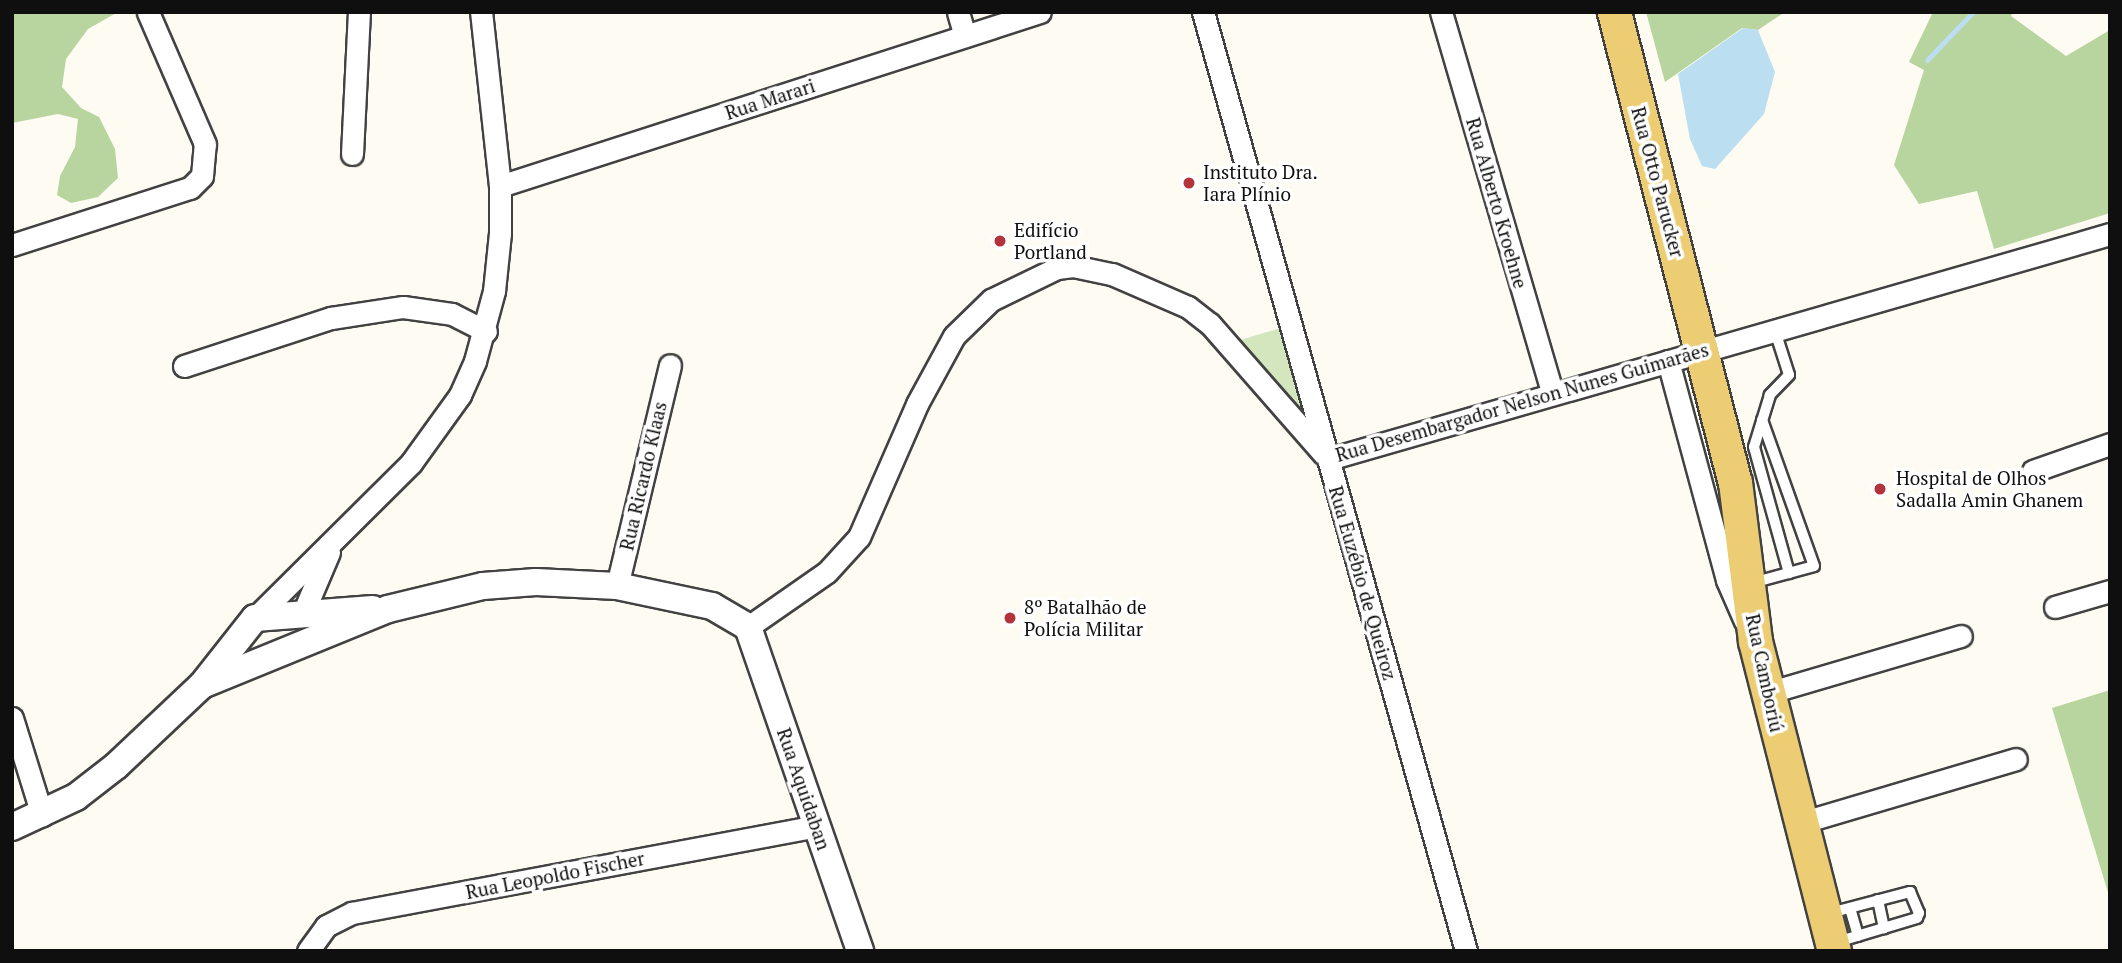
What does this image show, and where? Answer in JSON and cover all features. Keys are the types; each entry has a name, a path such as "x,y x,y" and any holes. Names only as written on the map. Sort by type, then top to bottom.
{"main road":[{"name":"Rua Otto Parucker","path":"1614,12 1702,352"},
{"name":"Rua Camboriú","path":"1702,352 1735,482 1750,583 1755,641 1767,693 1800,823 1839,931"}],"street":[{"path":"12,245 190,188 202,176 205,144 148,12"},
{"path":"352,154 359,12"},
{"path":"12,827 42,815 116,766 202,684 255,618 331,547 438,429 460,395 486,331 498,263 500,186 481,12"},
{"path":"958,12 965,36"},
{"name":"Rua Marari","path":"500,186 1040,12"},
{"name":"Rua Euzébio de Queiroz","path":"1203,12 1466,951"},
{"name":"Rua Alberto Kroehne","path":"1441,12 1553,394"},
{"name":"Rua Desembargador Nelson Nunes Guimarães","path":"748,627 827,572 859,537 917,404 954,336 991,300 1057,268 1073,266 1112,274 1188,307 1210,324 1329,459 2110,234"},
{"path":"184,366 331,318 403,307 452,314 486,331"},
{"path":"1668,361 1727,580 1755,641"},
{"name":"Rua Ricardo Klaas","path":"617,586 670,365"},
{"path":"2033,471 2110,444"},
{"path":"276,653 304,611 331,547"},
{"path":"202,684 388,609 483,586 536,582 617,586 690,599 748,627"},
{"path":"2055,607 2110,591"},
{"path":"255,618 304,611 388,609"},
{"path":"255,618 254,636 276,653"},
{"name":"Rua Aquidaban","path":"748,627 860,951"},
{"path":"1767,693 1961,636"},
{"path":"12,718 42,815"},
{"path":"1800,823 2016,759"},
{"name":"Rua Leopoldo Fischer","path":"308,951 326,926 352,913 817,826"}],"lane":[{"path":"1775,331 1789,375 1770,395 1754,447 1789,573"},
{"path":"1750,583 1814,566 1762,420"},
{"path":"1913,892 1919,913 1917,918 1884,928 1839,931 1878,900 1913,892"},
{"path":"1878,900 1884,928"}],"green space":[{"path":"12,12 118,12 88,29 66,59 62,87 81,108 99,117 115,149 118,178 98,197 71,203 57,195 60,176 75,147 78,119 58,114 12,123"},
{"path":"1646,12 1785,12 1758,30 1742,28 1665,82"},
{"path":"1933,12 2013,12 2011,16 2066,56 2110,30 2110,213 1994,249 1977,191 1919,204 1894,165 1924,70 1909,62"},
{"path":"1284,327 1312,428 1240,340"},
{"path":"2110,690 2110,899 2052,708"}],"water":[{"path":"1743,28 1758,30 1775,72 1764,114 1715,169 1702,166 1690,139 1678,74"}],"waterway":[{"path":"1927,60 1973,12"}],"place":[{"name":"Instituto Dra. Iara Plínio","path":"1189,183"},
{"name":"Edifício Portland","path":"1000,241"},
{"name":"Hospital de Olhos Sadalla Amin Ghanem","path":"1880,489"},
{"name":"8º Batalhão de Polícia Militar","path":"1010,618"}]}
